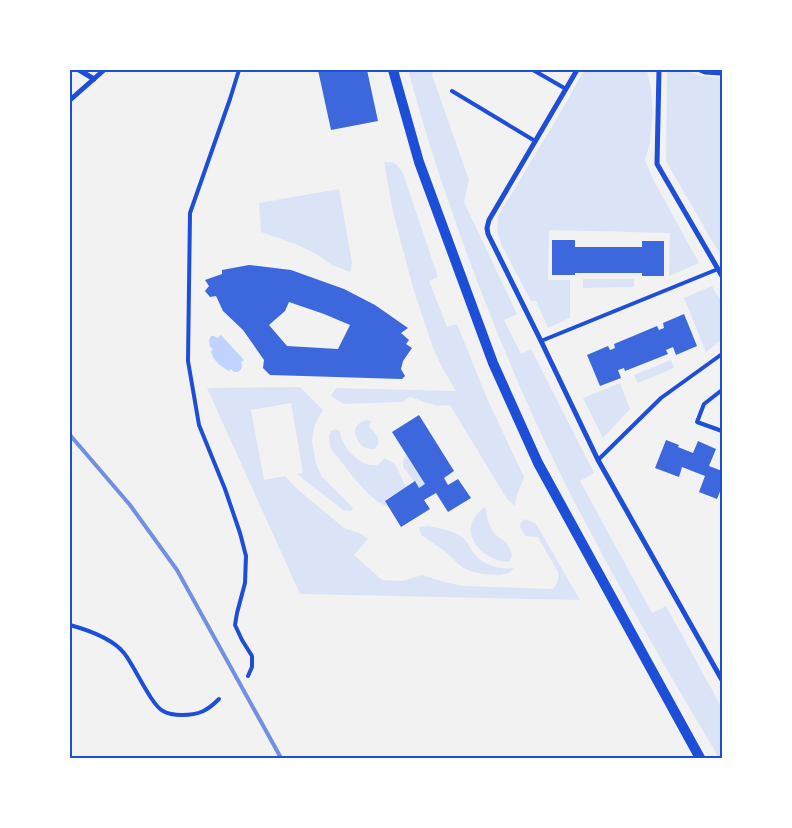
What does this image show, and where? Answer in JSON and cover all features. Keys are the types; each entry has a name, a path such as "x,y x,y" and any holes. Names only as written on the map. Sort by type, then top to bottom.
{"main road":[{"path":"393,70 419,162 493,363 538,463 700,758"},
{"path":"674,712 706,758"}],"street":[{"path":"79,70 94,79"},
{"path":"70,100 104,70"},
{"path":"576,70 489,220 488,234 598,460 722,680"},
{"path":"659,70 657,164 722,276"},
{"path":"700,70 722,73"}],"lane":[{"path":"239,70 190,213 188,362 199,425 240,533 246,556 245,584 235,625 252,656 252,667 248,676"},
{"path":"533,70 566,89"},
{"path":"452,91 535,141"},
{"path":"541,341 718,269"},
{"path":"598,460 661,398 722,354"},
{"path":"722,390 704,404 697,422 722,431"},
{"path":"70,625 85,629 106,639 124,652 161,711 177,715 192,715 208,710 219,699"}],"shaded area":[{"path":"408,70 434,70 432,75 469,180 464,202 517,314 504,320 521,354 531,349 594,473 580,481 652,613 666,606 722,708 722,758 719,758 597,546 532,414 466,252 436,165"},
{"path":"584,70 647,70 653,114 649,147 645,160 654,181 699,263 669,276 670,233 549,230 548,280 570,280 570,318 548,328 536,301 531,301 502,246 497,231 498,216"},
{"path":"670,70 682,70 702,76 722,78 722,258 666,161 667,73"},
{"path":"384,162 396,164 403,173 438,277 429,281 447,327 457,324 486,396 524,477 515,506 507,499 450,405 437,406 410,397 402,402 344,404 331,396 336,388 456,391 433,348 413,288 393,212"},
{"path":"339,189 352,263 350,272 332,265 298,245 261,232 259,203"},
{"path":"583,279 634,279 634,287 583,288"},
{"path":"712,286 722,303 722,339 706,352 684,298"},
{"path":"671,360 674,368 638,383 634,375"},
{"path":"620,383 630,409 603,438 583,398"},
{"path":"300,387 323,410 314,427 312,441 316,464 322,477 353,508 351,511 343,510 297,474 303,473 291,403 251,410 264,480 285,476 296,488 344,528 365,536 368,539 354,555 382,580 402,581 422,575 463,586 553,589 559,574 538,537 525,536 520,527 521,522 525,519 536,524 580,600 300,594 207,388"},
{"path":"366,420 371,421 369,426 378,440 375,449 362,446 356,435 355,429 357,426"},
{"path":"335,429 340,431 348,450 360,461 373,465 379,464 385,458 395,464 406,487 385,500 388,506 374,499 366,491 330,447 329,437 331,431"},
{"path":"406,455 425,484 419,488 403,467"},
{"path":"485,507 491,529 506,543 510,550 512,556 509,562 488,556 474,542 471,534 471,525 476,516"},
{"path":"428,526 448,530 459,535 477,557 485,563 499,568 514,568 509,573 499,575 470,571 462,567 442,549 421,535 419,527"}],"water":[{"path":"221,335 244,360 241,362 242,368 238,372 234,372 231,369 229,371 218,363 212,355 213,349 210,347 209,340 211,336 217,338"}],"building":[{"path":"318,70 367,70 378,121 331,130"},
{"path":"552,240 575,240 575,247 642,247 642,241 664,241 664,276 642,276 642,273 552,275"},
{"path":"249,265 291,270 344,289 375,305 408,328 401,333 409,340 406,344 412,348 403,361 401,369 405,376 402,379 270,375 263,368 264,360 243,330 223,311 216,296 210,297 205,291 209,286 205,280 222,274 222,270","holes":["289,302 350,325 338,349 287,346 269,325 285,311"]},
{"path":"684,314 697,346 676,355 673,347 666,350 668,354 625,371 624,368 618,370 621,378 600,386 587,355 608,346 610,350 615,348 614,344 657,326 659,330 664,328 663,323"},
{"path":"419,415 454,471 444,478 448,485 458,479 471,498 448,512 436,493 424,500 430,509 401,527 385,501 415,481 419,488 425,484 392,432"},
{"path":"666,440 693,453 698,441 716,449 709,466 722,471 722,490 717,499 699,492 705,476 682,467 679,477 655,468"}],"railway":[{"path":"70,435 130,505 177,570 281,758"}]}
